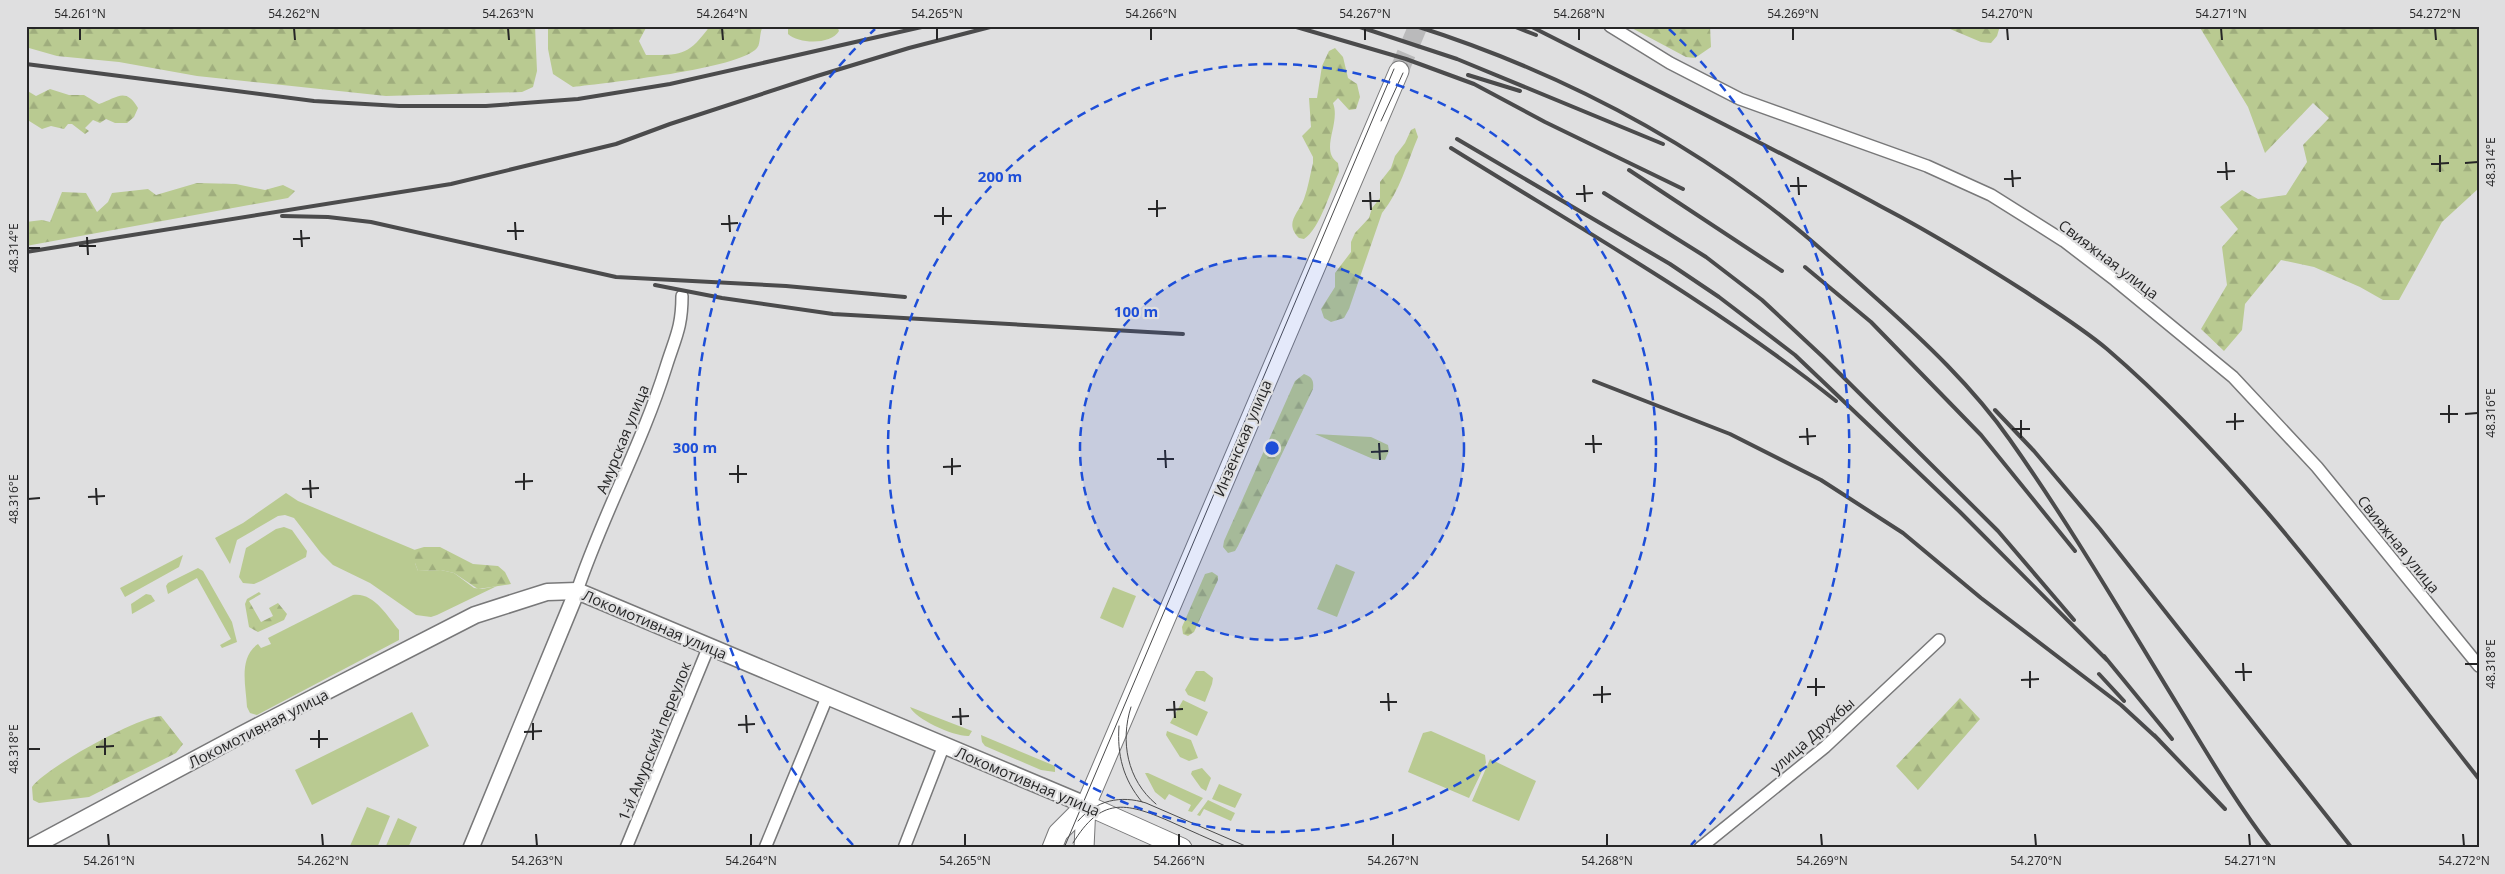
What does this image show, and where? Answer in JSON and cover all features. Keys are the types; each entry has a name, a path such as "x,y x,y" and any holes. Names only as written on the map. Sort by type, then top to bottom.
{"main road":[{"name":"Инзенская улица","path":"1084,848 1086,805 1399,71"},
{"name":"Локомотивная улица","path":"30,848 240,736 476,615 547,592 577,591 1086,805 1182,848"},
{"name":"Инзенская улица","path":"1052,848 1058,833 1086,805"}],"street":[{"name":"Свияжная улица","path":"1610,26 1670,63 1740,99 1927,166 1991,195 2064,241 2115,280 2232,377 2317,467 2479,666"},
{"name":"Амурская улица","path":"577,591 590,554 652,414 678,335 682,296"},
{"path":"470,848 577,591"},
{"name":"улица Дружбы","path":"1700,848 1824,747 1939,640"},
{"name":"1-й Амурский переулок","path":"626,848 709,646"},
{"path":"765,848 828,696"},
{"path":"904,848 944,745"}],"green space":[{"path":"26,26 535,26 537,71 533,87 522,92 386,96 197,76 119,62 57,56 29,48"},
{"path":"548,26 647,26 639,41 646,55 668,55 683,52 690,48 710,26 763,26 757,48 746,56 700,69 573,87 553,74 548,49"},
{"path":"788,26 837,26 839,31 829,39 815,42 799,40 793,37 788,34"},
{"path":"1628,26 1710,26 1711,47 1695,58 1686,57"},
{"path":"1943,26 2000,26 1997,36 1991,43 1981,42"},
{"path":"2199,26 2461,26 2479,29 2479,188 2442,222 2399,300 2383,300 2360,287 2314,267 2281,260 2245,304 2242,330 2224,351 2201,329 2227,285 2222,247 2238,229 2220,207 2242,190 2258,199 2286,195 2307,162 2303,145 2329,118 2313,103 2265,153 2248,107"},
{"path":"1335,48 1343,57 1348,78 1357,84 1360,97 1356,109 1349,110 1338,98 1333,103 1335,111 1330,151 1338,163 1339,172 1320,218 1310,234 1304,239 1299,238 1295,233 1292,223 1304,199 1313,163 1313,157 1302,136 1311,127 1309,98 1317,98 1322,66 1329,51"},
{"path":"50,89 69,95 84,95 99,104 115,97 129,97 138,108 134,117 127,123 115,123 106,119 100,123 93,120 85,128 89,131 85,134 72,124 68,124 64,129 51,126 42,129 26,119 26,90 36,96"},
{"path":"1415,128 1418,137 1394,196 1382,213 1349,309 1344,318 1331,322 1324,318 1321,309 1335,287 1335,273 1351,252 1351,242 1355,233 1369,218 1372,208 1380,198 1380,182 1391,168 1395,156 1405,143 1411,130"},
{"path":"197,183 236,184 265,190 283,185 295,191 288,198 26,246 26,222 42,220 50,222 62,192 86,193 97,212 108,202 112,193 148,189 156,195"},
{"path":"1304,374 1312,379 1313,389 1238,546 1235,551 1228,553 1223,547 1224,541 1295,381"},
{"path":"1315,434 1371,437 1388,445 1389,451 1385,460 1373,459"},
{"path":"286,493 298,501 415,550 415,563 418,571 441,570 454,573 474,588 482,589 497,586 437,615 431,617 416,615 370,583 333,565 321,553 294,518 285,515 278,516 237,540 230,564 215,538 243,523"},
{"path":"284,527 292,530 307,551 306,557 254,584 243,583 239,577 246,548 276,529"},
{"path":"424,547 440,547 473,564 498,566 505,572 511,584 478,589 454,573 441,570 418,571 414,550"},
{"path":"183,555 179,567 125,597 120,588"},
{"path":"1336,564 1355,572 1337,617 1317,609"},
{"path":"198,568 203,571 232,622 237,642 222,648 220,645 231,639 197,578 168,594 166,586 168,583"},
{"path":"1212,572 1218,576 1218,580 1194,632 1188,636 1183,634 1182,627 1205,574"},
{"path":"1113,587 1136,596 1123,628 1100,618"},
{"path":"259,592 261,594 249,601 261,622 273,616 269,608 278,603 287,614 284,620 258,632 249,627 245,604 247,599"},
{"path":"146,594 151,595 155,601 132,614 131,604"},
{"path":"353,595 361,595 374,601 399,630 399,640 257,715 250,713 247,707 245,665 252,650 258,644 261,648 271,644 268,638"},
{"path":"1196,671 1204,671 1213,678 1205,702 1188,695 1185,690"},
{"path":"1960,698 1980,719 1918,790 1896,766"},
{"path":"1183,700 1208,712 1197,736 1170,723"},
{"path":"910,707 972,731 969,736 955,734 927,722 913,712"},
{"path":"412,712 429,746 312,805 295,770"},
{"path":"161,716 183,744 176,753 89,797 39,803 33,800 32,787 54,768 72,756 133,725"},
{"path":"1167,731 1191,740 1198,758 1189,761 1180,757 1166,735"},
{"path":"1431,731 1485,755 1486,763 1469,798 1408,772 1423,733"},
{"path":"981,735 1055,766 1055,772 1041,770 985,746"},
{"path":"1490,759 1536,781 1519,821 1472,801"},
{"path":"1202,768 1211,778 1206,791 1201,788 1191,774 1192,771"},
{"path":"1145,773 1203,798 1192,812 1188,811 1191,805 1169,794 1165,800 1155,792"},
{"path":"1219,784 1242,794 1235,808 1212,799"},
{"path":"1208,800 1235,813 1231,821 1204,809 1200,816 1197,815"},
{"path":"367,807 390,816 377,848 350,846"},
{"path":"398,818 417,827 408,848 385,848"}],"tunnel":[{"path":"1399,71 1418,26"}],"tram line":[{"path":"1064,848 1394,69"},
{"path":"1381,121 1403,73"},
{"path":"1131,707 1126,733 1128,759 1138,784 1156,804"},
{"path":"1119,726 1120,757 1130,784 1142,802"},
{"path":"1078,821 1093,808 1101,804 1127,799 1146,803 1250,848"},
{"path":"1073,843 1083,828 1094,817 1104,811 1127,807 1153,815 1230,848"}],"railway":[{"path":"26,64 314,101 399,106 486,106 578,99 670,84 926,26"},
{"path":"26,252 451,184 616,144 670,124 817,76 909,48 994,26"},
{"path":"1293,26 1406,59 1474,84 1545,122 1683,189"},
{"path":"1357,26 1457,59 1663,144"},
{"path":"1416,26 1507,59 1551,78 1595,99 1679,145 1720,171 1789,222 1930,348 1996,420 2032,472 2096,571 2222,777 2271,848"},
{"path":"1513,26 1536,35"},
{"path":"1530,26 1751,138 1919,227 2026,292 2097,341 2159,397 2257,500 2347,610 2479,779"},
{"path":"1468,75 1520,91"},
{"path":"1457,139 1670,264 1719,297 1795,355 1960,512 2107,660"},
{"path":"1451,148 1696,300 1744,332 1836,401"},
{"path":"1629,170 1782,271"},
{"path":"1604,193 1706,257 1762,300 1823,357 1998,531 2074,620"},
{"path":"282,216 328,217 371,222 616,277 786,286 905,297"},
{"path":"1805,267 1871,322 1981,435 2075,551"},
{"path":"655,285 722,298 833,314 1183,334"},
{"path":"1594,381 1730,434 1821,480 1903,533 1981,598 2121,705 2159,740"},
{"path":"1995,410 2034,451 2100,529 2352,848"},
{"path":"2104,656 2172,739"},
{"path":"2099,674 2124,701"},
{"path":"2154,735 2225,809"}]}
